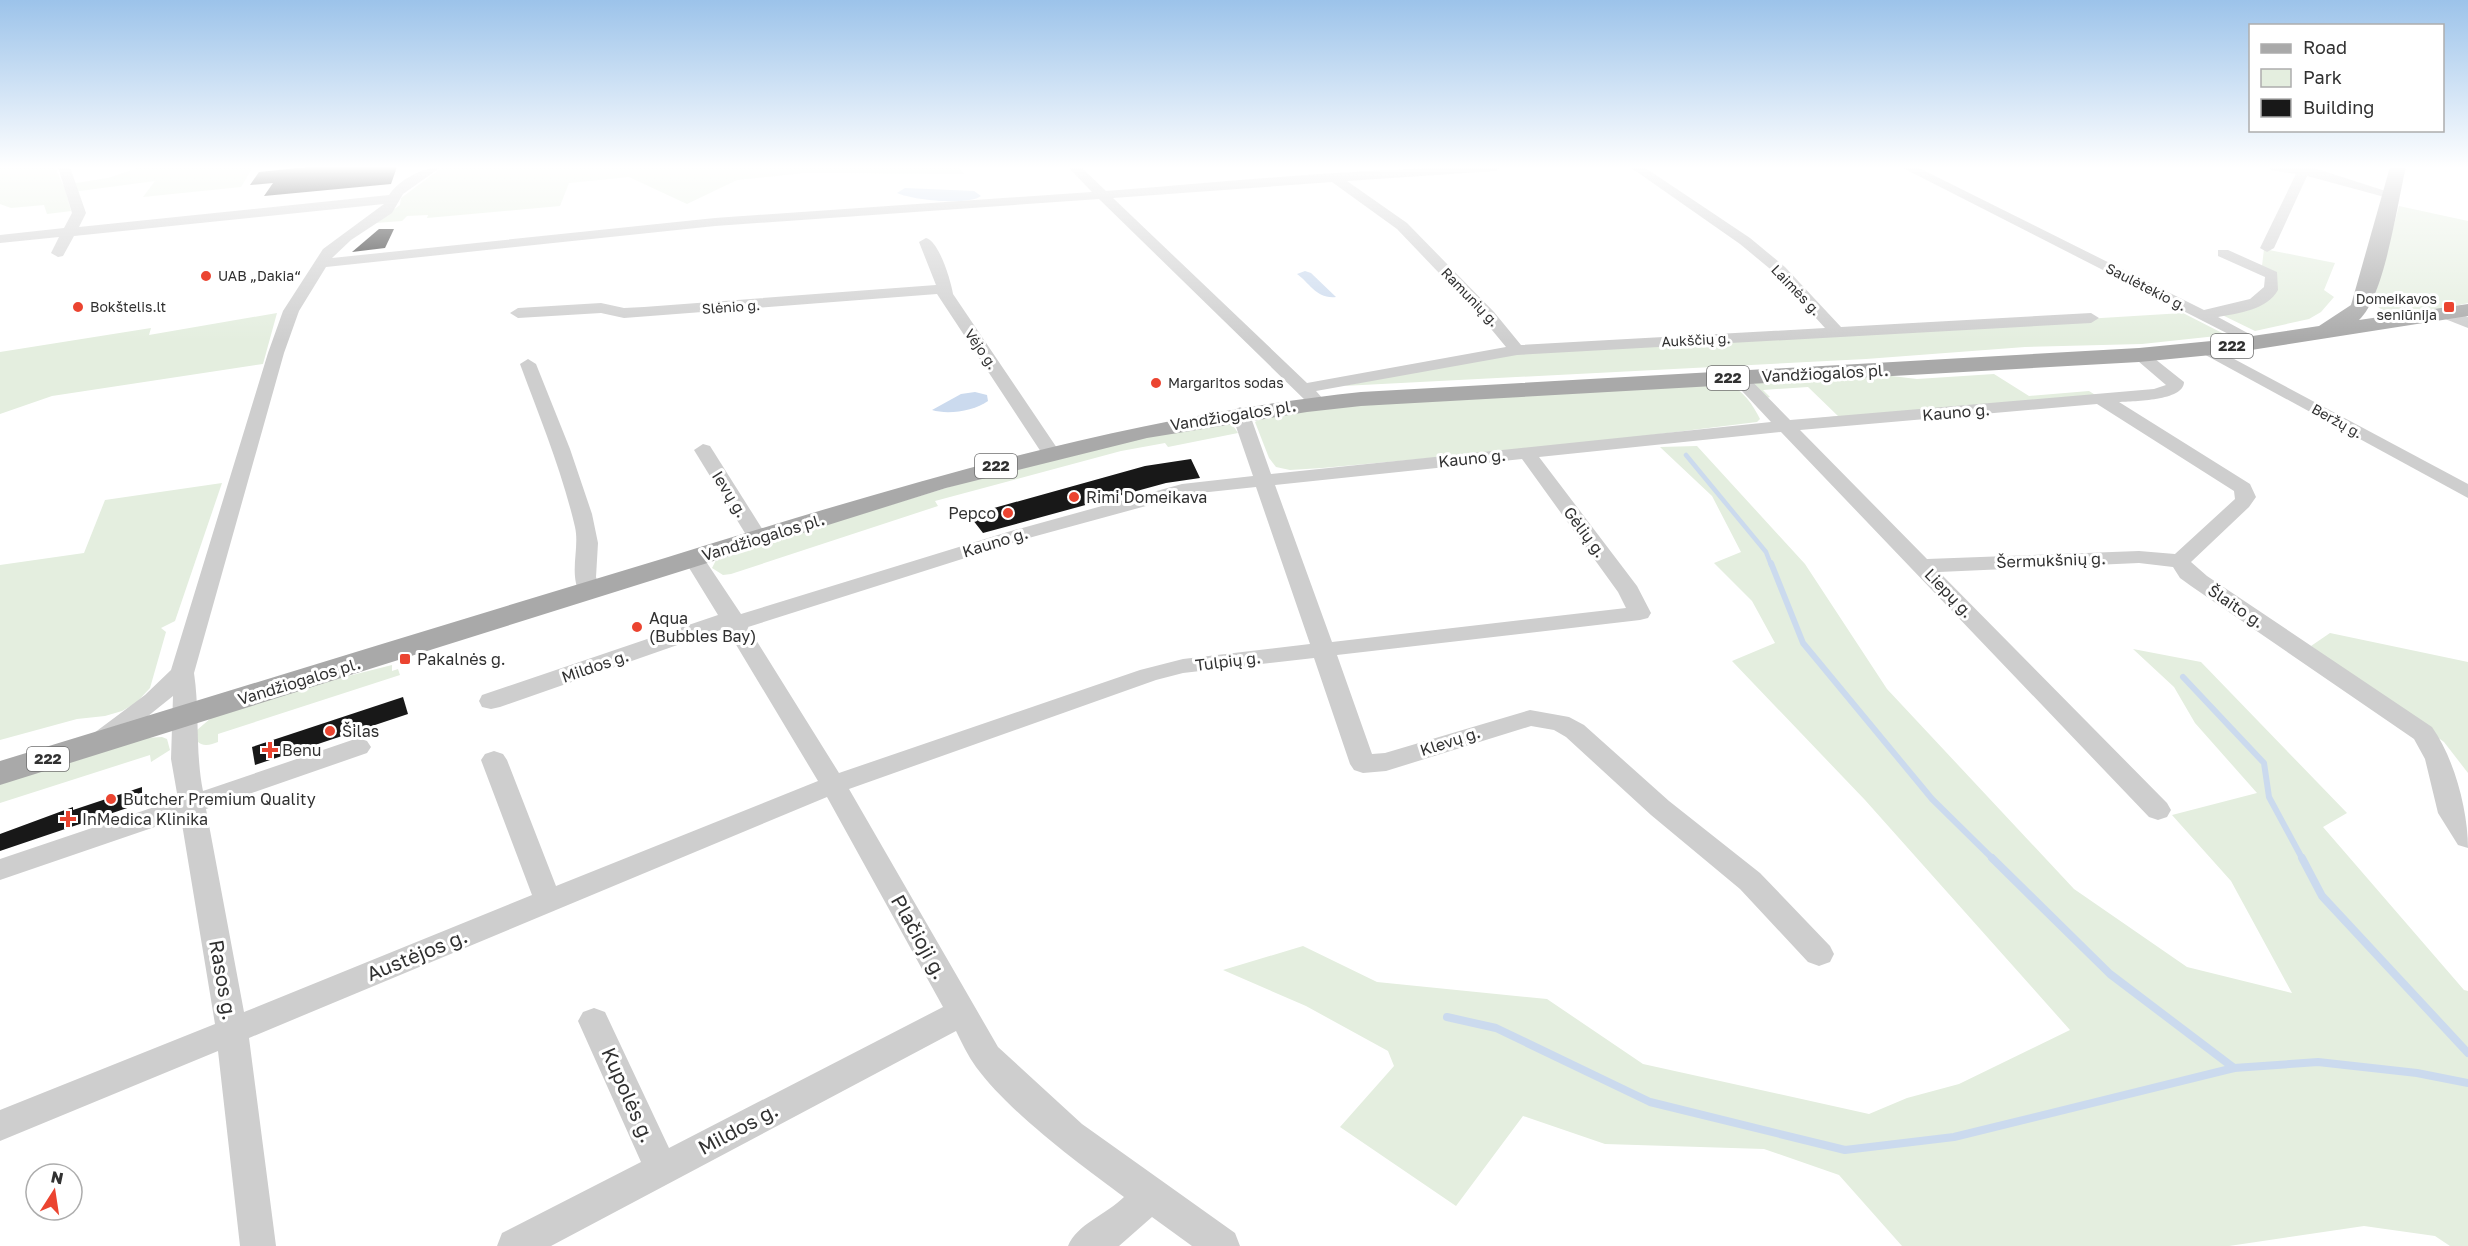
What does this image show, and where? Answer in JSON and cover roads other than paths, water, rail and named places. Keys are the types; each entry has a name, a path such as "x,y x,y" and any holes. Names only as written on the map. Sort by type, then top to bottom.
{"main road":[{"path":"2384,225 2360,308 2415,319"},
{"name":"Vandžiogalos pl.","path":"0,774 758,538 1050,451 1311,396 2139,356 2258,343 2325,332 2339,325 2360,308"},
{"path":"2325,332 2468,310"}],"street":[{"path":"58,253 73,225"},
{"path":"0,239 137,225"},
{"path":"184,716 186,699 182,673 285,322 321,263 339,241 364,225"},
{"path":"321,263 685,225"},
{"path":"1135,225 1311,396"},
{"name":"Ramunių g.","path":"1400,225 1488,315 1517,350"},
{"name":"Laimės g.","path":"1722,225 1780,270 1837,332"},
{"name":"Saulėtekio g.","path":"2022,225 2258,343"},
{"path":"2267,248 2278,225"},
{"name":"Vėjo g.","path":"926,242 943,279 944,289 1050,451"},
{"path":"2200,315 2256,301 2267,296 2271,290 2272,275 2223,253"},
{"name":"Slėnio g.","path":"518,313 602,308 628,313 944,289"},
{"path":"2446,314 2468,323"},
{"name":"Aukščių g.","path":"1311,396 1517,350 2091,318"},
{"name":"Beržų g.","path":"2206,349 2468,492"},
{"name":"Kauno g.","path":"734,621 1148,497 1189,488 1264,478 1783,426 2156,394 2175,388 2175,382 2139,356"},
{"path":"528,364 571,475 587,534 583,578 589,590"},
{"name":"Liepų g.","path":"1738,377 1783,426 1923,566 2158,810"},
{"path":"2101,399 2237,483 2246,492 2242,503 2180,561"},
{"name":"Klevų g.","path":"1240,412 1321,650 1363,764 1386,762 1516,720 1544,718 1560,723 1575,730 1660,808 1750,881 1819,954"},
{"name":"Ievų g.","path":"703,450 758,538"},
{"name":"Gėlių g.","path":"1526,452 1629,591 1640,614"},
{"name":"Šermukšnių g.","path":"1923,566 2139,557 2180,561"},
{"name":"Plačioji g.","path":"694,558 834,786 987,1057 1022,1094 1080,1145 1222,1246"},
{"name":"Šlaito g.","path":"2180,561 2188,573 2199,581 2423,733 2434,746 2439,760 2447,809 2452,820 2468,838"},
{"name":"Tulpių g.","path":"834,786 1148,675 1183,666 1640,614"},
{"name":"Mildos g.","path":"491,701 734,621"},
{"path":"96,744 154,701 182,673"},
{"name":"Rasos g.","path":"184,716 184,759 232,1032 258,1246"},
{"path":"0,870 358,747"},
{"path":"494,760 548,901"},
{"name":"Austėjos g.","path":"0,1126 834,786"},
{"name":"Mildos g.","path":"515,1246 961,1012"},
{"name":"Kupolės g.","path":"594,1021 661,1169"},
{"path":"1086,1246 1116,1229 1134,1214 1149,1194"}],"water":[{"path":"1305,271 1311,273 1336,297 1323,296 1314,290 1297,274"},
{"path":"975,392 987,395 988,401 961,411 932,410 961,394"}],"waterway":[{"path":"1686,455 1766,552 1771,565"},
{"path":"1771,563 1803,643 1932,799 1994,860"},
{"path":"2183,677 2264,763 2269,797 2303,860"},
{"path":"1992,858 2110,974 2234,1068"},
{"path":"2302,858 2322,896 2468,1053"},
{"path":"1447,1017 1496,1028 1650,1102 1845,1150 1954,1137 2234,1068"},
{"path":"2234,1068 2318,1062 2417,1073 2468,1083"}],"place":[{"name":"UAB „Dakia“","path":"206,276"},
{"name":"Bokštelis.lt","path":"78,307"},
{"name":"Domeikavos seniūnija","path":"2449,307"},
{"name":"Margaritos sodas","path":"1156,383"},
{"name":"Rimi Domeikava","path":"1074,497"},
{"name":"Pepco","path":"1008,513"},
{"name":"Aqua (Bubbles Bay)","path":"637,627"},
{"name":"Pakalnės g.","path":"405,659"},
{"name":"Šilas","path":"330,731"},
{"name":"Benu","path":"270,750"},
{"name":"Butcher Premium Quality","path":"111,799"},
{"name":"InMedica Klinika","path":"68,819"}]}
